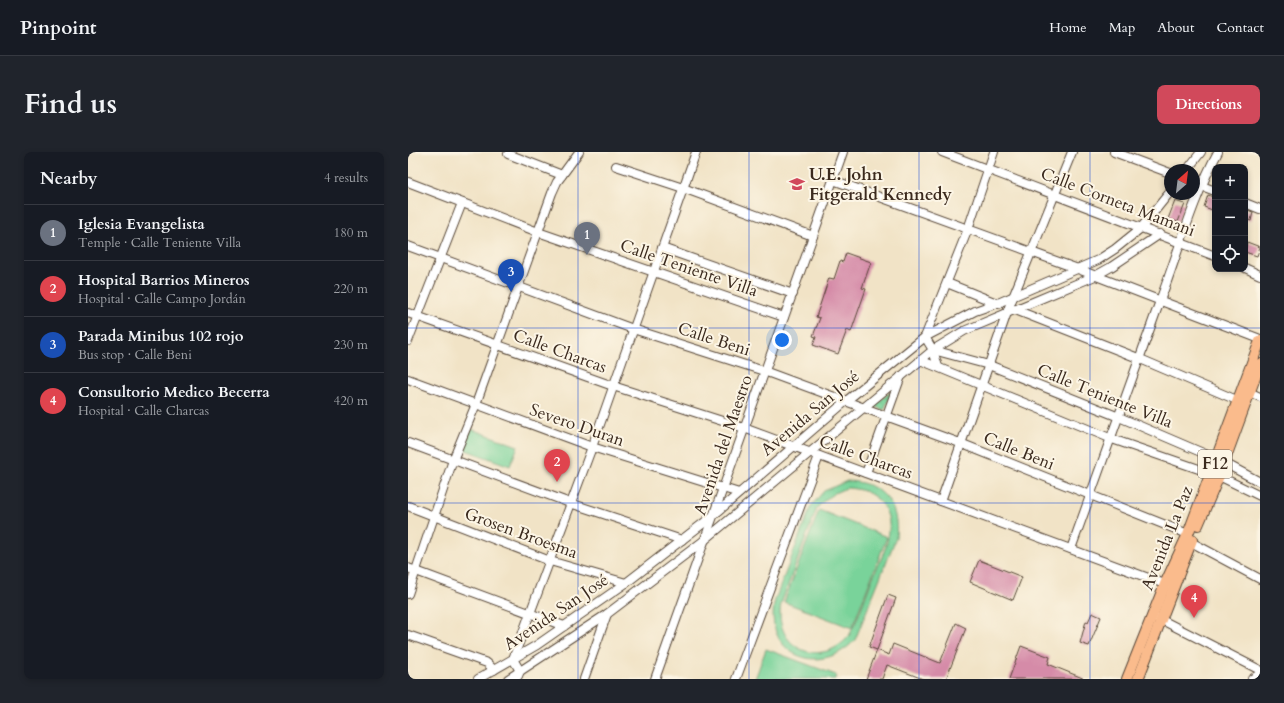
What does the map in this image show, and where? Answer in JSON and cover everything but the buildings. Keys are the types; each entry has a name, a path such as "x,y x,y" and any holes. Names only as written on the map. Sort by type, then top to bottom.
{"main road":[{"name":"Avenida La Paz","path":"1127,679 1157,618 1221,461 1246,391 1260,340"},
{"name":"Avenida La Paz","path":"1221,461 1239,400 1246,391 1260,364"},
{"name":"Avenida La Paz","path":"1138,679 1157,618"}],"street":[{"path":"408,594 412,569 434,516 453,460 476,404 557,182 579,152"},
{"path":"519,675 513,659 529,612 550,561 570,503 592,447 612,386 696,152"},
{"name":"Avenida del Maestro","path":"654,679 724,489 764,371 843,152"},
{"name":"Calle Corneta Mamani","path":"942,152 1141,228 1182,242 1212,255"},
{"path":"938,367 933,350 925,337 968,229 994,152"},
{"path":"941,501 960,443 1011,310 1014,296 1072,152"},
{"path":"1114,152 1164,171"},
{"path":"1192,164 1201,152"},
{"path":"1200,181 1218,152"},
{"path":"508,154 562,175"},
{"path":"616,166 683,188 813,236"},
{"path":"833,180 1078,269 1260,340"},
{"name":"Calle Teniente Villa","path":"408,182 538,232 784,317"},
{"path":"1200,185 1212,190"},
{"name":"Avenida San José","path":"478,679 513,659 564,626 626,583 714,515 845,402 925,337 961,318 998,304 1078,269 1115,249 1141,228 1164,199"},
{"path":"1071,549 1120,417 1138,358 1182,242 1194,200"},
{"path":"408,341 462,202"},
{"path":"1248,204 1260,209"},
{"name":"Avenida San José","path":"508,679 519,675 607,614 706,539 901,375 933,350 964,331 1095,276 1160,234"},
{"name":"Calle Beni","path":"408,246 633,329 764,371 960,443 1190,538 1260,579"},
{"name":"Calle Teniente Villa","path":"662,248 793,294"},
{"path":"1248,269 1260,275"},
{"path":"947,283 1011,310 1138,358 1239,400"},
{"name":"Calle Charcas","path":"408,313 612,386 744,428 1170,586"},
{"name":"Calle Teniente Villa","path":"933,350 989,365 1120,417 1221,461 1260,482"},
{"name":"Calle Teniente Villa","path":"920,360 1112,439 1215,474 1260,496"},
{"path":"866,473 901,375"},
{"name":"Severo Duran","path":"408,379 592,447 739,493"},
{"path":"1246,391 1260,397"},
{"path":"408,443 570,503 682,540"},
{"path":"736,679 819,456"},
{"name":"Grosen Broesma","path":"408,506 550,561 626,583"},
{"path":"412,569 564,626"},
{"path":"584,679 607,614"},
{"path":"1157,618 1260,670"},
{"path":"408,634 487,663 494,670"},
{"path":"1252,679 1260,674"}],"green space":[{"path":"892,391 884,410 873,406"},
{"path":"471,429 518,446 510,466 463,449"},
{"path":"847,481 859,482 879,491 886,497 895,515 896,538 855,640 841,652 825,658 810,659 797,655 785,647 777,635 773,619 775,600 811,506 824,491","holes":["847,488 869,493 880,502 886,511 889,521 889,531 884,552 849,636 837,646 825,652 813,652 801,649 791,642 784,632 780,619 781,604 817,508 834,493"]},
{"path":"819,510 887,537 852,628 784,602"},
{"path":"766,649 836,675 835,679 755,679"}],"place":[{"name":"U.E. John Fitgerald Kennedy","path":"797,184"},
{"name":"Iglesia Evangelista","path":"587,255"},
{"name":"Parada Minibus 102 rojo","path":"511,292"},
{"name":"Hospital Barrios Mineros","path":"557,482"},
{"name":"Consultorio Medico Becerra","path":"1194,618"}]}
